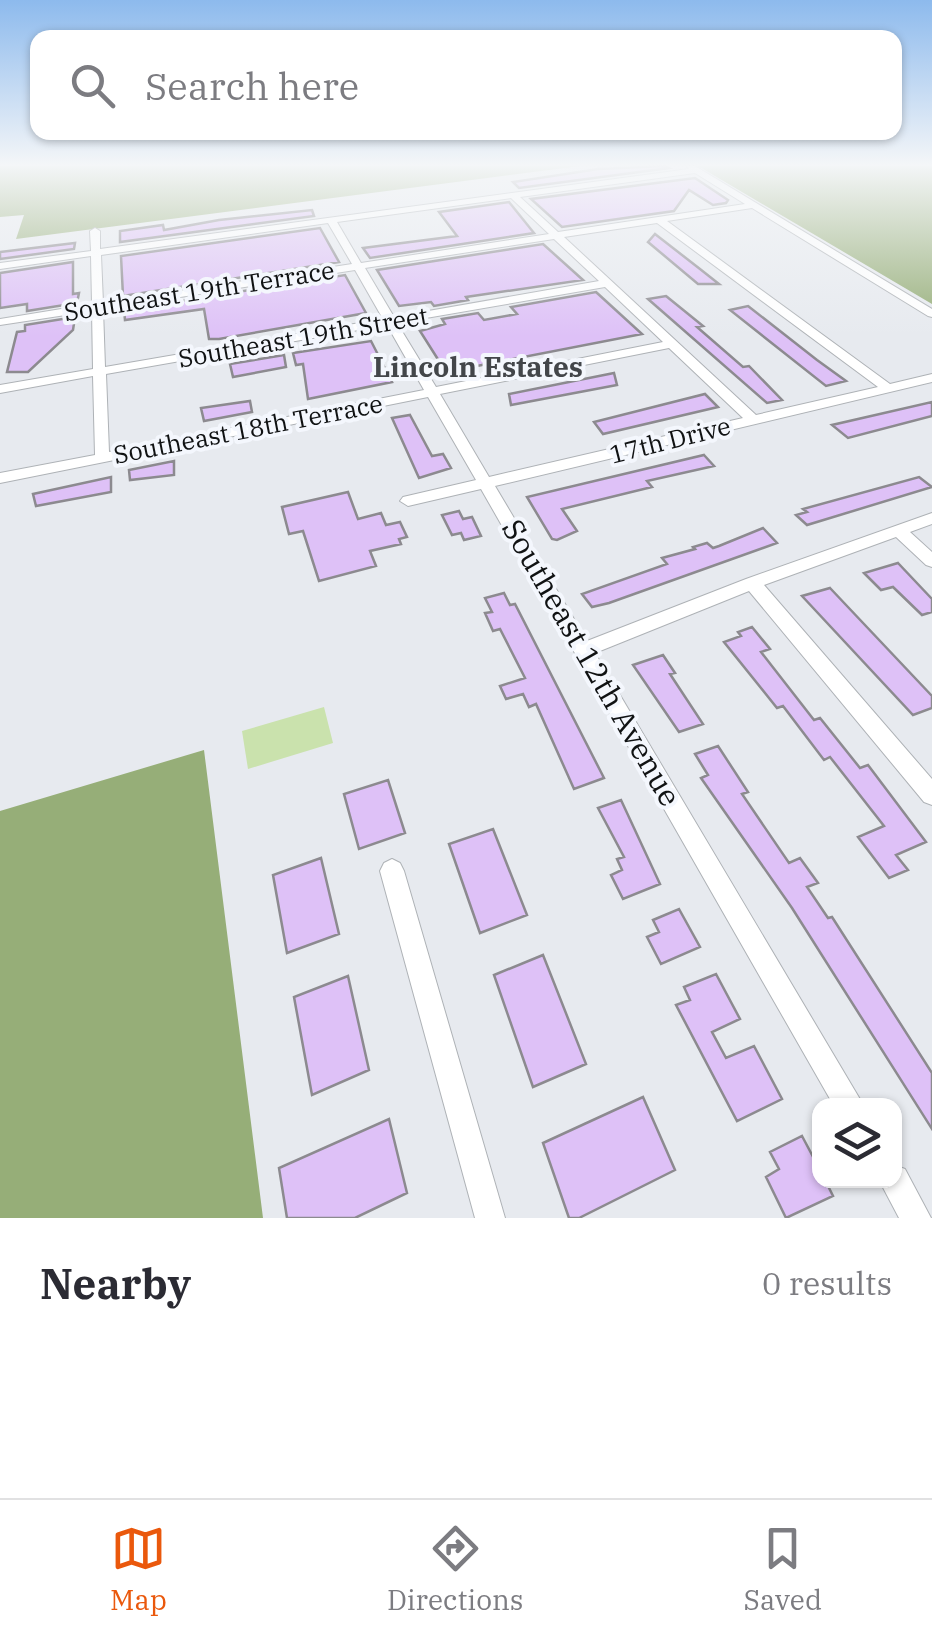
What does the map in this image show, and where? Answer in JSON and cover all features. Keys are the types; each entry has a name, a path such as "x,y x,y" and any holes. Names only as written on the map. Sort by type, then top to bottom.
{"street":[{"path":"0,266 311,223"},
{"name":"Southeast 12th Avenue","path":"334,223 845,1098"},
{"path":"542,223 753,420"},
{"name":"Southeast 19th Terrace","path":"0,322 641,223"},
{"path":"663,223 889,388"},
{"path":"781,223 932,314"},
{"path":"95,231 102,457"},
{"name":"Southeast 19th Street","path":"0,389 606,283"},
{"name":"Southeast 18th Terrace","path":"0,478 672,344"},
{"name":"17th Drive","path":"408,501 932,378"},
{"path":"584,650 752,583 932,518"},
{"path":"898,529 932,561"},
{"path":"752,583 932,795"},
{"path":"392,871 490,1218"},
{"path":"899,1188 916,1218"}],"green space":[{"path":"21,223 141,223 16,239"},
{"path":"794,223 932,223 932,304"},
{"path":"324,707 333,743 248,769 242,731"},
{"path":"204,750 263,1218 0,1218 0,811"}],"building":[{"path":"203,223 263,223 120,242 120,231 163,225 164,230"},
{"path":"447,223 526,223 534,233 370,258 363,248 457,236"},
{"path":"557,223 591,223 562,227"},
{"path":"320,228 339,262 123,296 121,256"},
{"path":"655,234 719,284 698,284 648,242"},
{"path":"75,243 74,249 0,259 0,252"},
{"path":"543,244 583,280 466,297 468,300 434,306 431,302 399,306 377,270"},
{"path":"73,262 73,294 79,293 77,303 27,311 27,304 0,308 0,273"},
{"path":"345,275 366,313 219,339 209,339 204,309 125,320 124,310"},
{"path":"596,292 642,334 446,372 420,331 445,324 442,319 478,313 484,320 517,314 511,307"},
{"path":"666,296 703,326 697,327 743,367 749,366 782,400 767,403 648,299"},
{"path":"748,306 846,381 826,386 730,310"},
{"path":"75,317 73,330 28,372 7,372 17,332 25,331 25,325"},
{"path":"371,341 392,382 308,399 303,364 296,365 293,353"},
{"path":"284,355 286,367 233,377 230,364"},
{"path":"614,373 617,385 511,405 509,394"},
{"path":"705,394 718,407 603,434 594,422"},
{"path":"250,401 252,412 204,421 201,408"},
{"path":"932,402 932,416 848,438 832,425"},
{"path":"410,415 432,456 443,454 451,468 419,478 392,418"},
{"path":"704,455 714,466 647,481 652,487 562,509 577,531 557,540 552,539 527,497"},
{"path":"174,461 174,475 130,480 129,470"},
{"path":"111,477 111,492 36,506 33,494"},
{"path":"919,477 932,487 807,525 796,515 807,512 803,509"},
{"path":"348,492 358,519 381,513 386,525 400,522 407,537 399,539 401,544 370,551 376,566 319,581 303,531 289,534 282,507"},
{"path":"459,511 463,519 472,517 481,536 464,540 461,533 452,535 442,515"},
{"path":"763,528 777,543 609,603 592,607 582,594 667,564 662,558 707,543 713,548"},
{"path":"898,563 932,599 932,612 922,615 893,587 881,590 864,573"},
{"path":"830,588 932,696 932,708 913,715 802,596"},
{"path":"504,593 510,605 515,604 604,778 574,789 536,704 529,707 523,694 506,699 500,686 525,678 500,629 493,631 485,613 492,612 485,598"},
{"path":"752,627 770,649 761,652 814,720 820,718 860,768 868,765 926,842 896,855 908,870 889,878 858,837 884,826 830,757 824,760 783,706 777,708 724,642"},
{"path":"663,655 675,673 670,674 703,724 679,732 633,665"},
{"path":"718,746 748,792 742,794 789,863 800,858 818,883 807,887 828,918 832,917 932,1073 932,1129 792,908 701,778 708,775 695,754"},
{"path":"388,780 405,833 359,849 344,794"},
{"path":"621,800 660,884 623,899 611,875 622,870 617,859 624,857 598,808"},
{"path":"493,829 527,915 480,933 449,844"},
{"path":"321,858 339,934 287,953 273,875"},
{"path":"679,909 700,947 661,964 647,937 659,932 653,920"},
{"path":"543,955 586,1064 533,1087 494,975"},
{"path":"716,974 740,1019 712,1032 726,1058 754,1046 782,1099 737,1121 676,1005 690,1000 684,987"},
{"path":"348,976 369,1070 312,1095 294,997"},
{"path":"643,1097 675,1170 579,1218 569,1218 543,1143"},
{"path":"389,1119 407,1193 355,1218 287,1218 279,1168"},
{"path":"802,1136 812,1155 812,1188 829,1188 833,1196 786,1218 766,1177 779,1169 770,1152"}],"district":[{"name":"Lincoln Estates","path":"478,367"}]}
